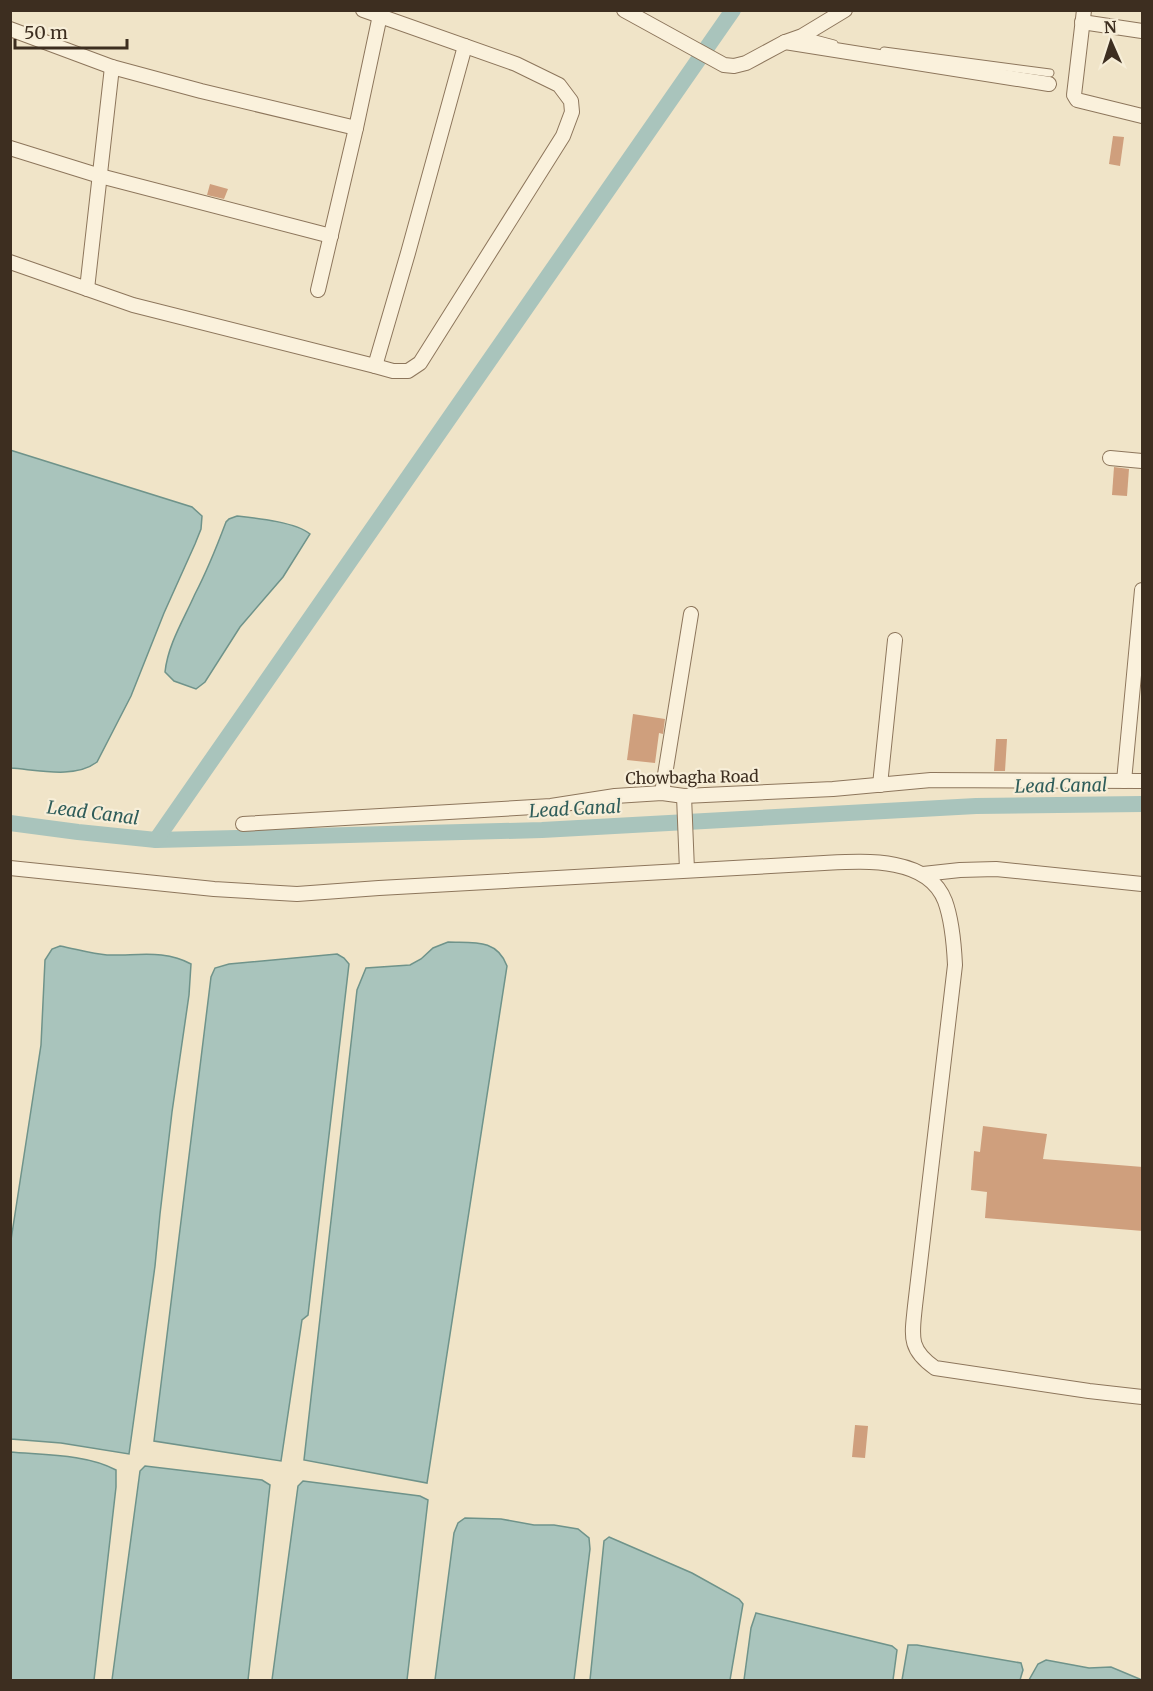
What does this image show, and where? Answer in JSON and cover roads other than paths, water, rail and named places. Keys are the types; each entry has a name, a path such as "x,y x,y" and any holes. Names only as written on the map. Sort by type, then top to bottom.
{"street":[{"path":"10,262 171,316 393,371 408,372 420,363 563,136 572,112 571,101 559,85 516,64 379,13 363,10"},
{"path":"626,12 724,65 734,66 746,63 785,42 802,36 845,10"},
{"path":"318,290 356,128 379,13"},
{"path":"1143,31 1083,16 1074,95 1077,100 1143,116"},
{"path":"10,29 112,67 201,92 356,128"},
{"path":"785,42 1050,79"},
{"path":"375,366 465,46"},
{"path":"87,289 112,67"},
{"path":"10,148 100,176 331,236"},
{"path":"1110,458 1143,461"},
{"path":"1124,781 1143,590"},
{"path":"662,793 691,614"},
{"path":"880,785 895,640"},
{"name":"Chowbagha Road","path":"243,824 551,806 615,796 662,793 684,796 833,789 931,780 1143,781"},
{"path":"684,796 687,870"},
{"path":"10,868 214,889 297,894 868,861 900,866 923,874 937,887 945,901 956,965 915,1306 913,1334 916,1347 920,1356 935,1368 1143,1397"},
{"path":"923,874 996,869 1143,884"},
{"path":"1113,880 1143,875"}],"lane":[{"path":"802,36 840,45 1050,79"}],"water":[{"path":"10,450 192,507 202,516 201,529 131,696 97,762 78,770 56,772 11,768"},
{"path":"237,516 295,526 310,534 283,577 240,627 205,682 196,689 174,681 165,672 169,652 226,522"},
{"path":"448,942 490,946 503,957 507,966 427,1483 304,1460 357,990 366,968 410,965 433,948"},
{"path":"60,946 107,955 171,956 191,964 155,1266 129,1454 61,1443 11,1439 11,1240 41,1045 45,960 52,949"},
{"path":"337,954 349,964 308,1315 302,1320 281,1461 154,1441 211,977 215,968 229,964"},
{"path":"10,1452 78,1458 116,1470 94,1680 11,1680"},
{"path":"145,1466 262,1480 270,1485 248,1680 112,1680 140,1471"},
{"path":"303,1481 420,1496 428,1500 407,1680 272,1680 298,1486"},
{"path":"465,1518 501,1519 534,1525 554,1525 578,1529 589,1538 590,1549 574,1680 435,1680 454,1533 458,1523"},
{"path":"609,1537 692,1573 739,1599 743,1604 730,1680 590,1680 604,1541"},
{"path":"756,1613 892,1646 897,1650 893,1680 744,1680 751,1628"},
{"path":"908,1645 1021,1663 1023,1670 1020,1680 902,1680"},
{"path":"1046,1660 1089,1668 1111,1667 1142,1680 1029,1680 1038,1664"}],"waterway":[{"path":"156,840 733,10"},
{"name":"Lead Canal","path":"10,823 156,840 542,830 976,806 1142,804"}]}
